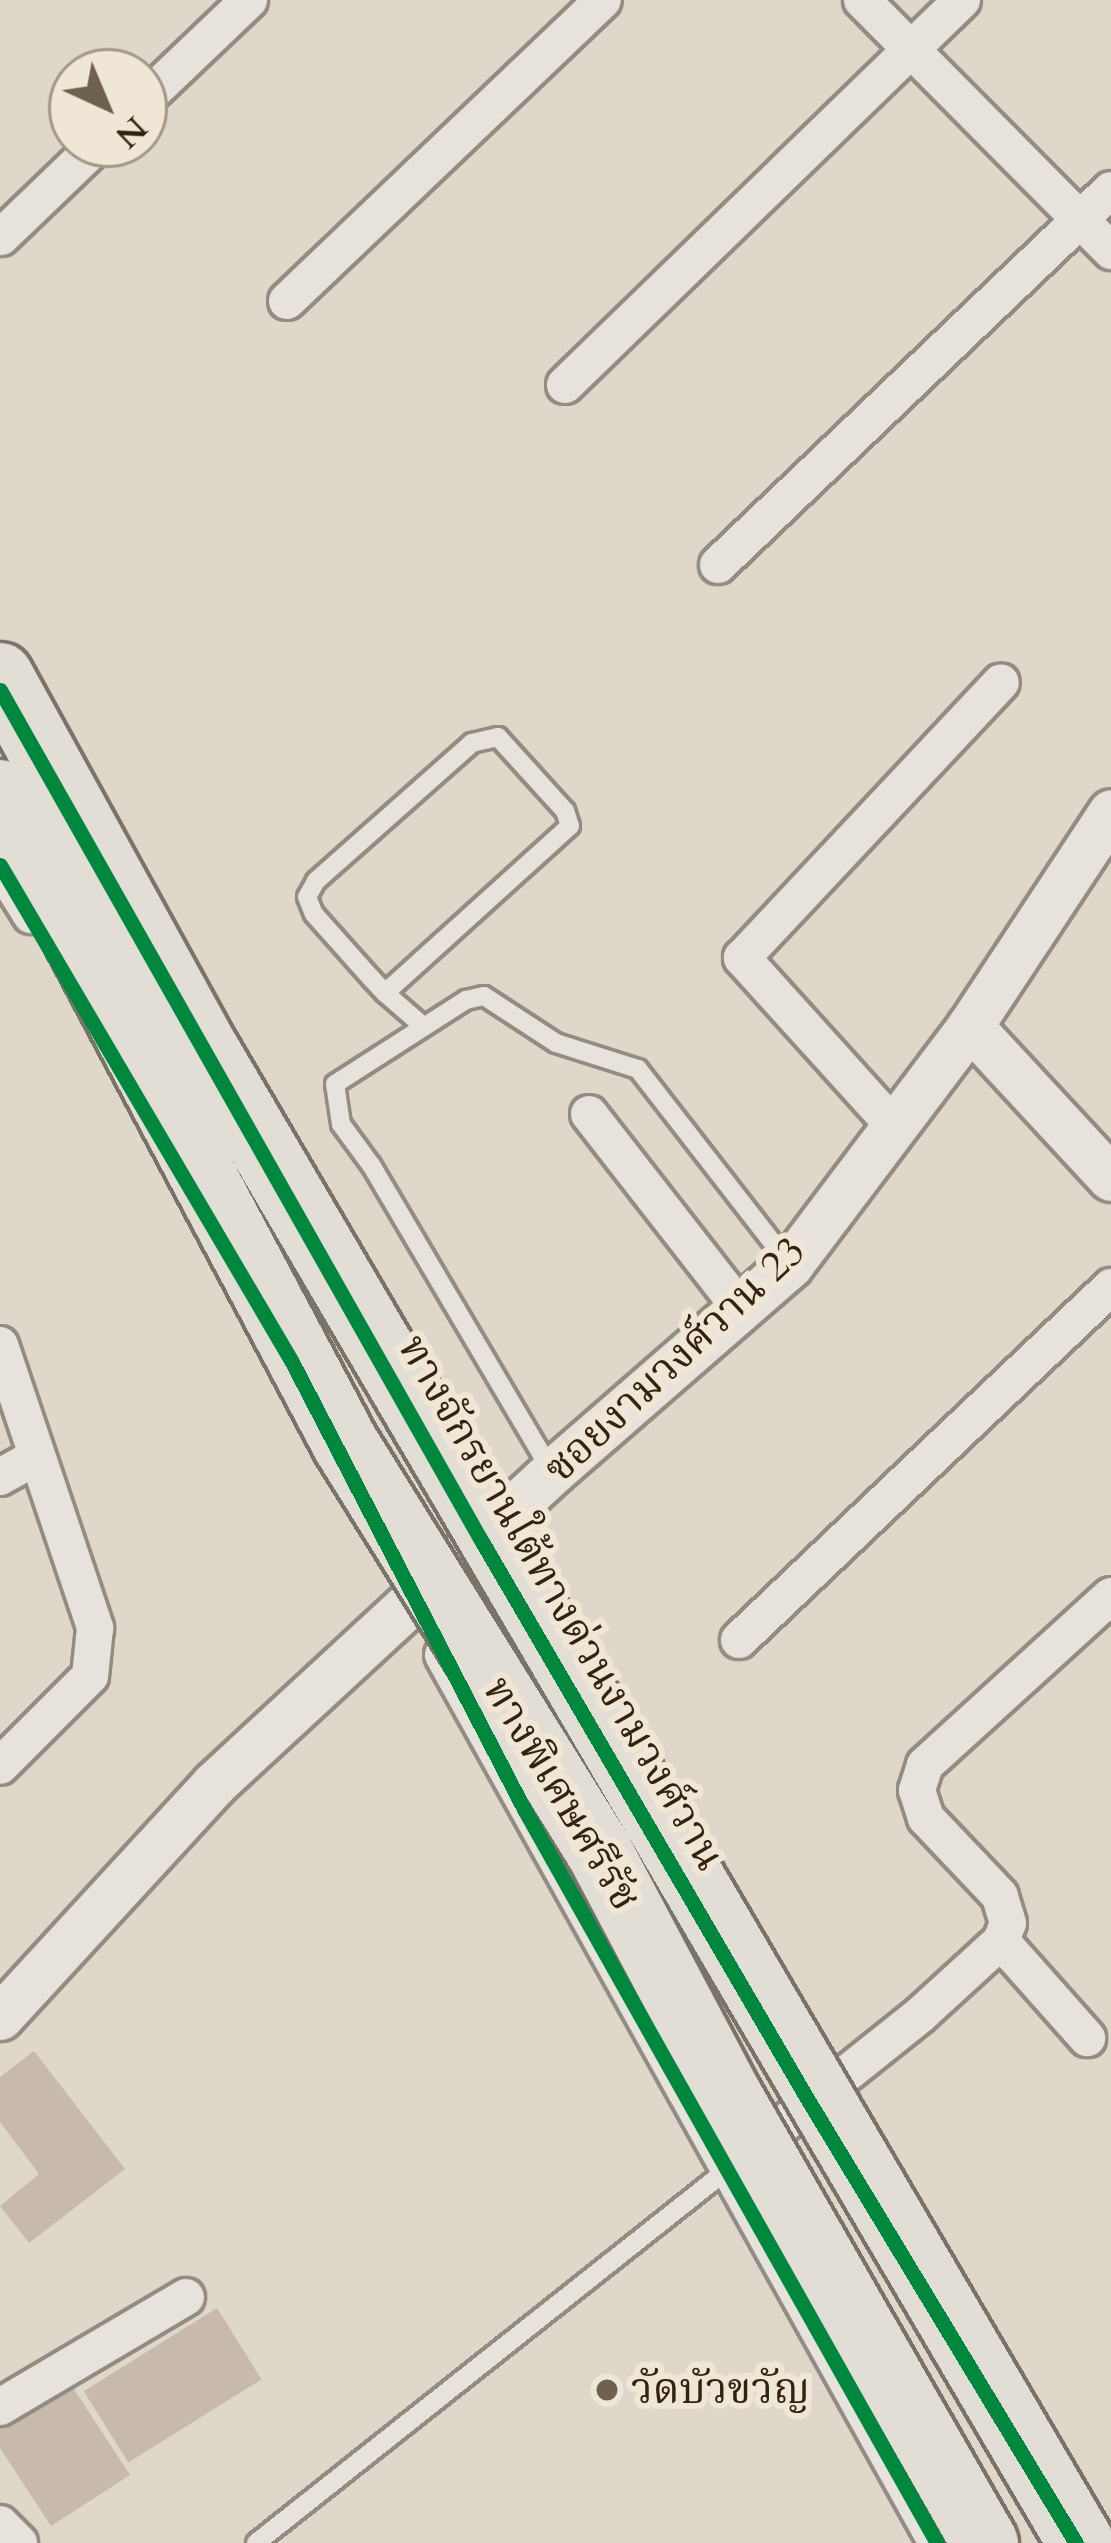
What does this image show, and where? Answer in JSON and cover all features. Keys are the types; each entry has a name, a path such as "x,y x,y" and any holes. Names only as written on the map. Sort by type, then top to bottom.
{"highway":[{"name":"ทางพิเศษศรีรัช","path":"0,676 206,1052 1081,2543"},
{"name":"ทางพิเศษศรีรัช","path":"0,793 345,1443 598,1849 730,2098 985,2543"}],"street":[{"path":"168,77 249,0"},
{"path":"286,302 603,0"},
{"path":"862,0 1111,251"},
{"path":"565,385 962,0"},
{"path":"1,237 73,168"},
{"path":"718,565 1111,190"},
{"path":"894,1126 760,984 742,958 1001,682"},
{"name":"ซอยงามวงศ์วาน 23","path":"0,2018 214,1784 552,1472 790,1265 970,1026 1111,812"},
{"path":"0,865 292,1362 415,1602 938,2543"},
{"path":"970,1026 1111,1178"},
{"path":"589,1114 739,1307"},
{"path":"739,1640 1111,1287"},
{"path":"0,1345 95,1628 90,1676 0,1766"},
{"path":"0,1477 36,1457"},
{"path":"727,2170 808,2100 920,2015 1001,1940 1008,1923 1000,1895 926,1818 917,1790 925,1765 1111,1597"},
{"path":"1001,1940 1087,2038"},
{"path":"0,2408 186,2297"},
{"path":"0,2524 19,2543"}],"lane":[{"path":"385,993 570,826 565,811 498,737 472,742 309,889 314,914 385,993 423,1026"},
{"path":"552,1472 371,1165 341,1124 335,1084 423,1026 474,996 484,996 556,1043 638,1069 790,1265"},
{"path":"256,2543 727,2170"}],"building":[{"path":"34,2051 125,2169 29,2243 0,2206 39,2174 0,2122 0,2077"},
{"path":"217,2308 262,2379 128,2462 84,2391"},
{"path":"64,2374 130,2475 51,2526 0,2448 0,2416"}],"cycle path":[{"name":"ทางจักรยานใต้ทางด่วนงามวงศ์วาน","path":"0,690 481,1540 808,2100 1076,2543"},
{"path":"0,865 292,1362 524,1809 937,2543"}],"place":[{"name":"วัดบัวขวัญ","path":"607,2390"}]}
